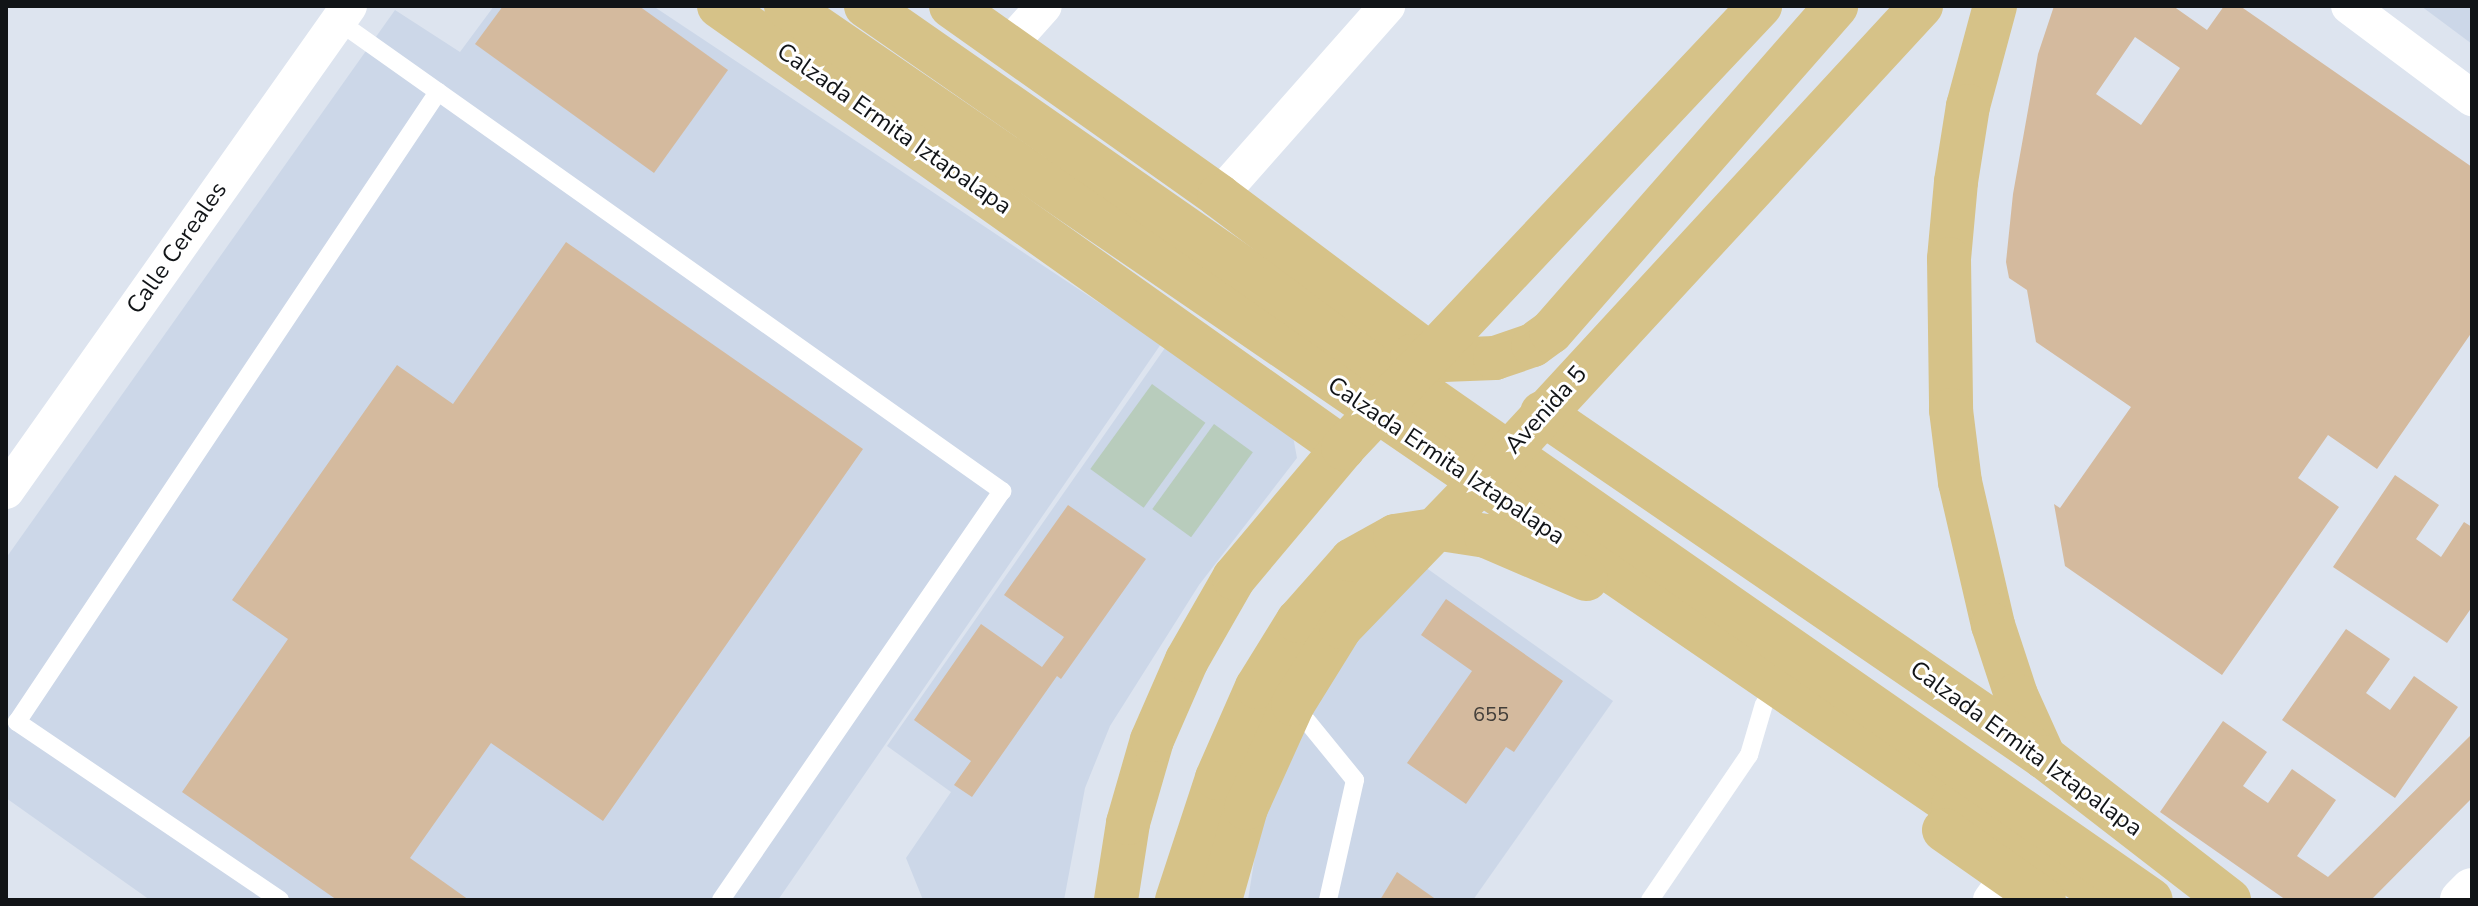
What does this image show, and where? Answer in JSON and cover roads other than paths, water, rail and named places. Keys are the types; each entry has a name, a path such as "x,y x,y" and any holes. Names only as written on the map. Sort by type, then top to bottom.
{"main road":[{"name":"Calzada Ermita Iztapalapa","path":"719,6 1343,448"},
{"name":"Calzada Ermita Iztapalapa","path":"786,6 1953,805 2116,900"},
{"name":"Calzada Ermita Iztapalapa","path":"866,6 2151,900"},
{"path":"951,6 1266,230 1432,356"},
{"path":"1116,900 1128,823 1152,740 1187,660 1234,578 1343,448 1760,6"},
{"path":"1313,319 1375,348 1420,357 1495,358 1533,345 1567,315 1836,6"},
{"name":"Avenida 5","path":"1220,900 1246,808 1293,704 1341,627 1465,498 1921,6"},
{"path":"1995,6 1968,106 1956,182 1949,275 1951,410 1960,482 1989,611 2016,695 2044,757"},
{"path":"1200,345 1258,318 1279,287 1266,230"},
{"name":"Calzada Ermita Iztapalapa","path":"1542,413 2044,757 2229,900"},
{"name":"Calzada Ermita Iztapalapa","path":"1465,498 1706,660 2000,888 2044,900"},
{"path":"1177,900 1217,778 1276,653 1324,589 1352,560 1373,546 1419,531 1464,531 1486,536 1606,586 1650,599"},
{"path":"1706,660 1696,621 1702,594 1724,572 1764,566"},
{"path":"2462,900 2472,890"}],"street":[{"path":"1009,45 1044,6"},
{"path":"1219,196 1387,6"},
{"path":"2349,6 2472,98"},
{"name":"Calle Cereales","path":"6,491 344,14"}],"lane":[{"path":"344,14 438,92 1002,491 721,900"},
{"path":"280,900 17,722 438,92"},
{"path":"1293,704 1355,780 1328,900"},
{"path":"1650,900 1749,755 1764,704"}]}
